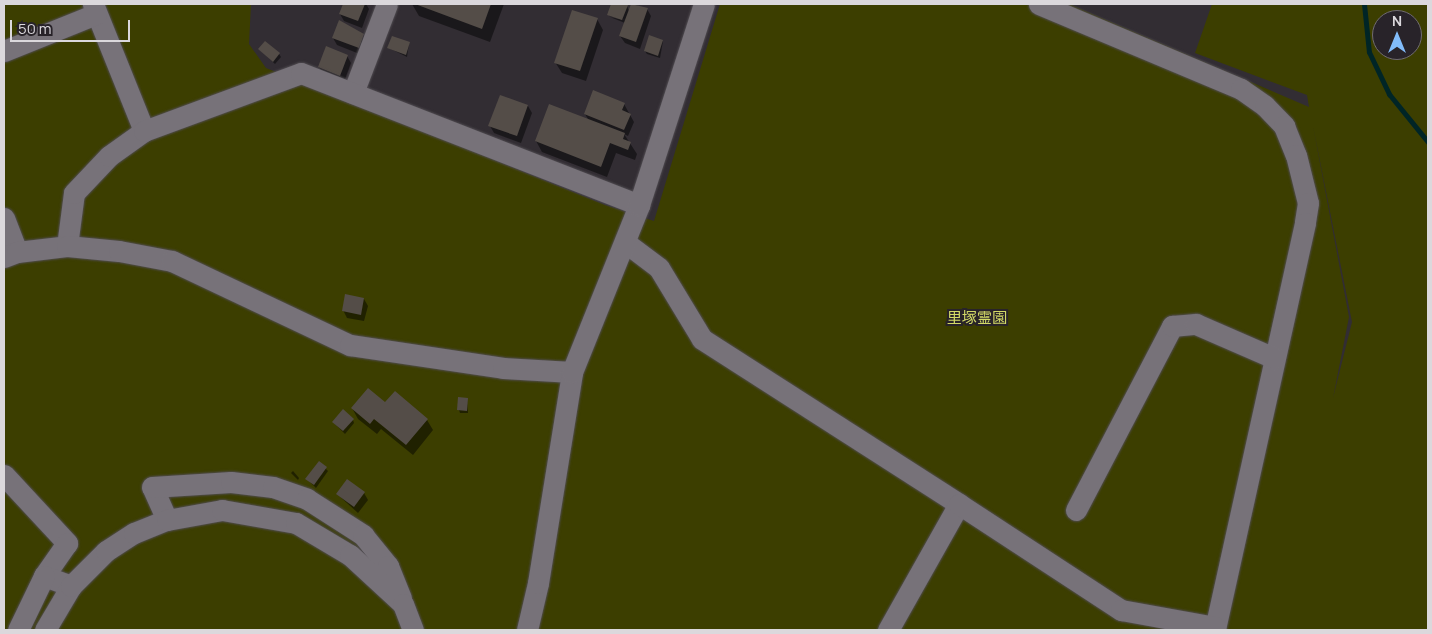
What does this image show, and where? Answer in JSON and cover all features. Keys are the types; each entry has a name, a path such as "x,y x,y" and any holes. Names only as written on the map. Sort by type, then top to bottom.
{"street":[{"path":"353,93 387,4"},
{"path":"527,630 538,583 572,372 626,243 704,4"},
{"path":"626,243 659,268 702,339 1121,610 1215,629 1308,204 1296,155 1284,126 1265,106 1241,89 1039,4"},
{"path":"4,51 94,9 144,131"},
{"path":"67,246 74,193 109,156 144,131 301,73 639,205"},
{"path":"4,218 10,255 67,246 120,251 172,262 350,345 502,368 572,372"},
{"path":"1076,510 1172,326 1196,324 1274,358"},
{"path":"4,475 67,543 14,623"},
{"path":"166,520 152,487 231,482 273,487 307,499 363,535 388,566 413,630"},
{"path":"296,523 307,499"},
{"path":"888,630 959,504"},
{"path":"45,630 71,586 106,551 134,533 166,520 222,510 296,523 350,555 403,604"},
{"path":"44,576 71,586"}],"green space":[{"name":"里塚霊園","path":"4,4 251,4 249,44 266,68 605,205 654,221 720,4 1069,4 1309,107 1307,95 1195,53 1212,4 1428,4 1428,630 4,630","holes":["1313,126 1352,322 1333,398 1349,317"]}],"building":[{"path":"343,4 365,4 358,21 339,14"},
{"path":"415,4 491,4 482,29"},
{"path":"611,4 628,5 622,20 607,15"},
{"path":"631,4 648,8 636,42 619,36"},
{"path":"572,10 598,18 580,71 554,63"},
{"path":"339,20 364,34 359,48 332,38"},
{"path":"649,35 663,40 658,56 644,51"},
{"path":"392,36 410,42 406,55 387,48"},
{"path":"265,41 280,53 273,62 258,49"},
{"path":"326,46 348,55 340,76 318,67"},
{"path":"593,90 625,103 622,110 631,114 624,130 584,114"},
{"path":"500,95 528,105 517,136 488,126"},
{"path":"549,104 625,133 623,139 631,142 628,150 610,143 601,167 535,141"},
{"path":"345,294 364,298 361,315 342,311"},
{"path":"368,388 385,402 395,391 428,419 406,445 374,419 370,424 351,408"},
{"path":"458,397 468,398 467,411 457,410"},
{"path":"343,409 354,419 343,431 332,422"},
{"path":"319,461 327,467 314,485 305,479"},
{"path":"347,479 365,492 354,507 336,494"}],"waterway":[{"path":"1364,4 1369,52 1389,94 1428,142"}]}
